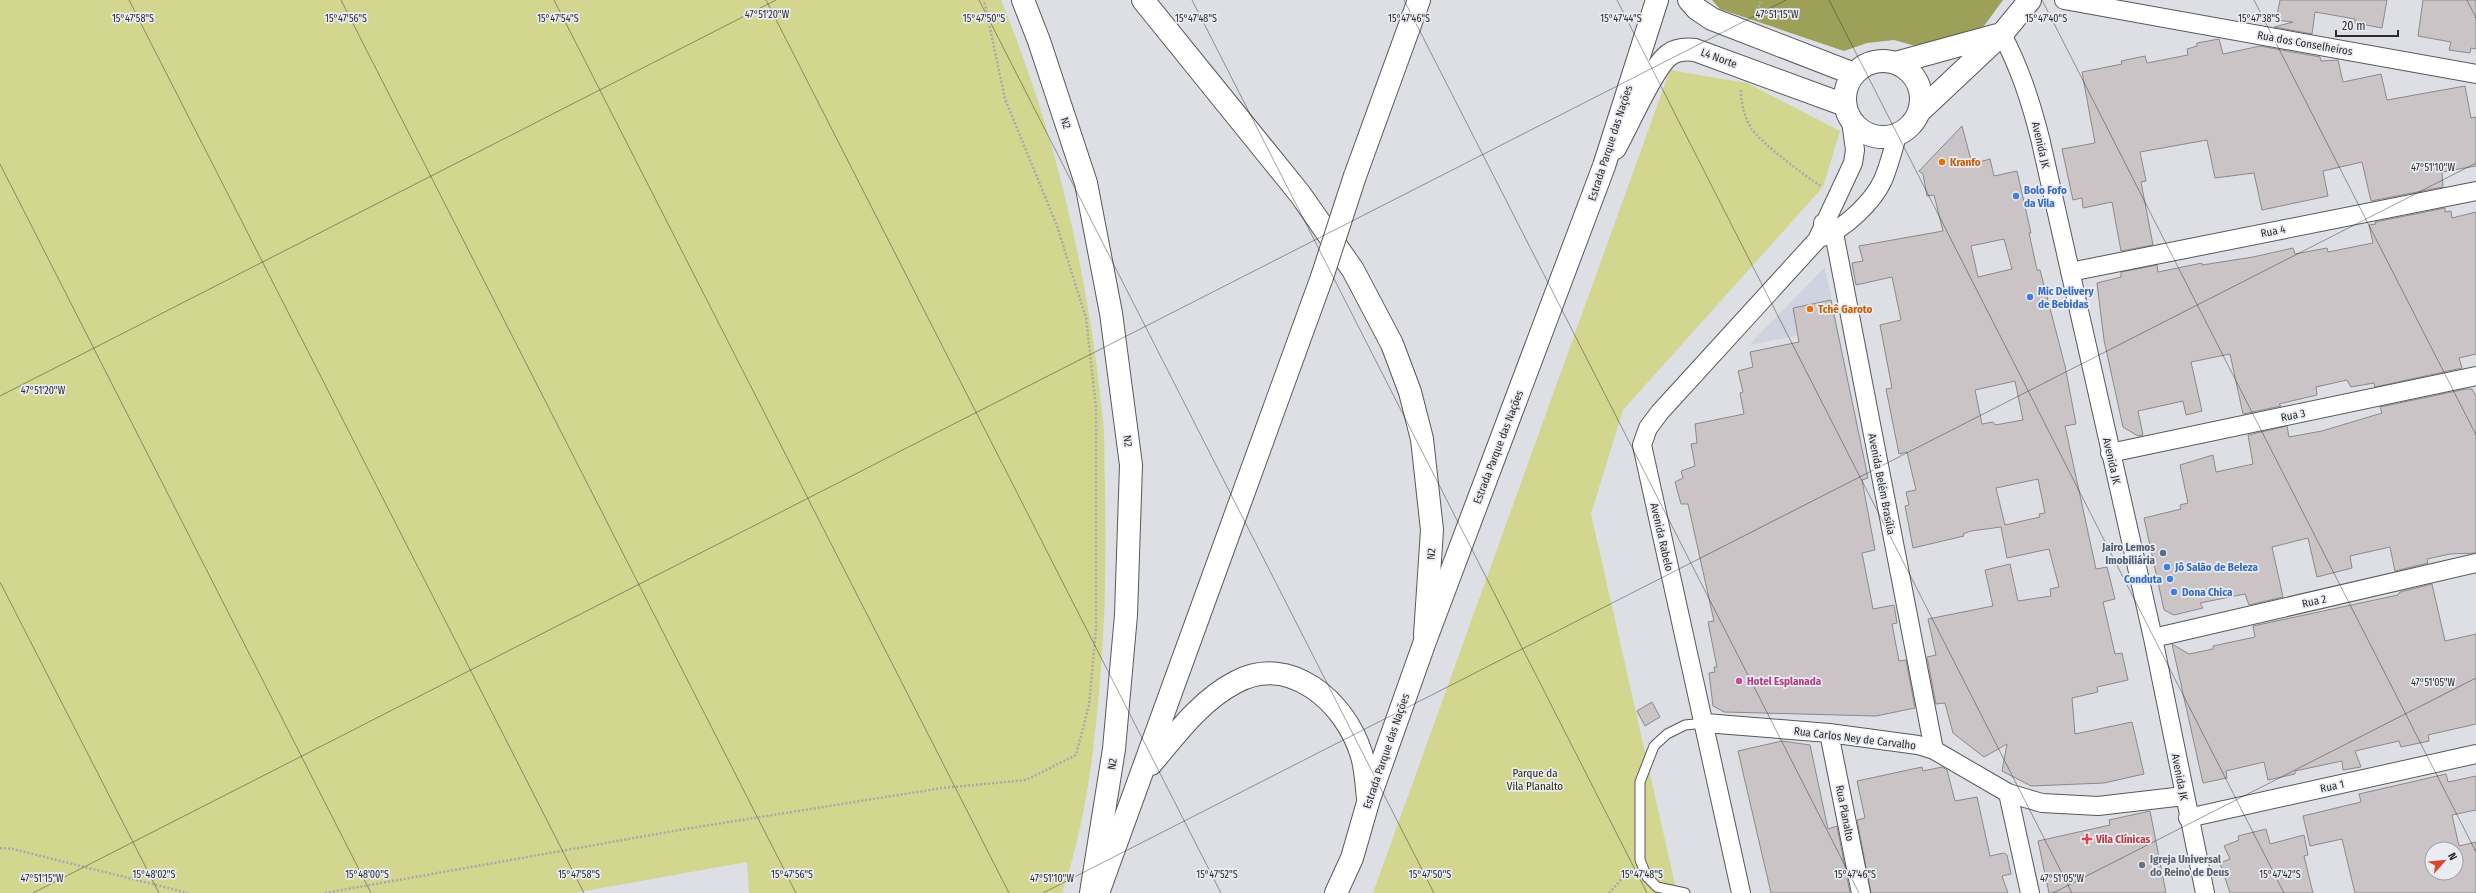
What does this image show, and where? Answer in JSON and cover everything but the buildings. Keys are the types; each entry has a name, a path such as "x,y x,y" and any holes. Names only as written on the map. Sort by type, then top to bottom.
{"main road":[{"name":"N2","path":"1023,0 1039,41 1086,183 1111,313 1132,465 1126,615 1116,733 1091,893"},
{"name":"N2","path":"1143,0 1300,194 1353,270 1392,344 1410,392 1422,439 1432,530 1424,644"},
{"path":"1098,893 1322,276 1355,176 1419,0"},
{"name":"Estrada Parque das Nações","path":"1336,893 1352,858 1369,799 1424,644 1604,166 1657,0"},
{"path":"1689,0 1697,9 1712,19 1854,74"},
{"path":"1920,112 1921,97 1918,82 1908,70 1895,63 1886,61 1868,64 1854,74 1846,88 1848,113 1857,128 1872,136 1889,138 1897,136 1909,129 1920,112 2002,34 2030,0"},
{"path":"1895,63 2002,34"},
{"name":"L4 Norte","path":"1604,166 1656,68 1669,54 1679,50 1696,50 1739,65 1848,113"},
{"path":"1141,777 1186,721 1220,691 1237,681 1255,674 1284,673 1315,687 1342,714 1361,752 1369,799"}],"street":[{"name":"Rua dos Conselheiros","path":"2064,0 2476,74"},
{"name":"Avenida JK","path":"2002,34 2018,65 2028,91 2153,638 2188,818 2205,893"},
{"path":"1829,228 1836,196 1853,163 1855,150 1848,113"},
{"path":"1829,228 1854,217 1882,182 1897,136"},
{"name":"Rua 4","path":"2070,272 2476,191"},
{"name":"Avenida Rabelo","path":"1741,893 1705,723 1642,445 1648,428 1660,412 1829,228"},
{"name":"Avenida Belém Brasília","path":"1829,228 1934,750"},
{"name":"Rua 3","path":"2110,453 2476,376"},
{"name":"Rua 2","path":"2153,638 2476,562"},
{"name":"Rua Carlos Ney de Carvalho","path":"1705,723 1905,742 1934,750 2008,793 2042,803 2083,806 2184,796"},
{"name":"Rua Planalto","path":"1829,734 1861,893"},
{"name":"Rua 1","path":"2188,818 2476,754"},
{"path":"2008,793 2030,893"}],"lane":[{"path":"1685,893 1657,887 1647,877 1640,860 1640,782 1654,746 1667,734 1685,725 1705,723"}],"path":[{"path":"325,893 700,827 942,788 1026,780 1076,755 1089,706 1096,629 1096,407 1086,318 1057,226 1005,99 984,0"},
{"path":"1739,65 1742,106 1752,129 1800,171 1836,196"},
{"path":"0,848 13,849 188,893"},
{"path":"1609,893 1640,860"}],"shaded area":[{"path":"1825,267 1837,328 1749,345"}],"green space":[{"path":"0,0 1001,0 1021,50 1038,102 1054,154 1067,207 1089,314 1104,429 1105,576 1103,645 1099,696 1093,753 1084,810 1071,865 1062,893 749,893 747,862 574,893 0,893"},
{"path":"1712,0 2003,0 1984,26 1939,44 1919,47 1894,40 1867,43 1844,51 1720,9"},
{"name":"Parque da Vila Planalto","path":"1670,70 1747,83 1840,131 1823,187 1623,410 1591,514 1677,893 1373,893"}],"place":[{"name":"Kranfo","path":"1942,162"},
{"name":"Bolo Fofo da Vila","path":"2016,196"},
{"name":"Mic Delivery de Bebidas","path":"2030,297"},
{"name":"Tchê Garoto","path":"1810,309"},
{"name":"Jairo Lemos Imobiliária","path":"2163,553"},
{"name":"Jô Salão de Beleza","path":"2167,567"},
{"name":"Conduta","path":"2170,579"},
{"name":"Dona Chica","path":"2174,592"},
{"name":"Hotel Esplanada","path":"1739,681"},
{"name":"Vila Clínicas","path":"2087,839"},
{"name":"Igreja Universal do Reino de Deus","path":"2142,865"}]}
